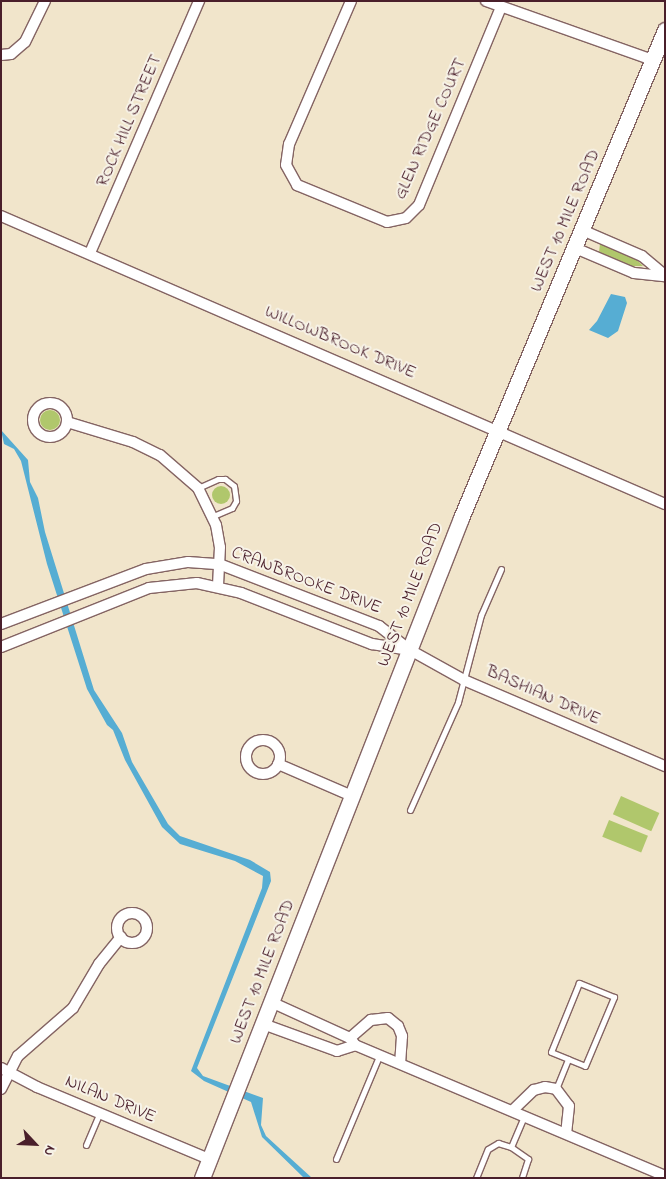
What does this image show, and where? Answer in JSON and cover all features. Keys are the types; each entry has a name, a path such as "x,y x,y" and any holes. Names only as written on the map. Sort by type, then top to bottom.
{"main road":[{"name":"WEST 10 MILE ROAD","path":"202,1178 461,518 665,30"}],"street":[{"path":"1,55 11,54 25,42 45,1"},
{"name":"ROCK HILL STREET","path":"90,253 199,1"},
{"name":"GLEN RIDGE COURT","path":"350,1 289,144 286,165 297,185 387,222 406,218 418,205 501,6"},
{"path":"486,1 653,60"},
{"name":"WILLOWBROOK DRIVE","path":"1,216 499,430 665,504"},
{"path":"582,230 642,256 665,276"},
{"path":"575,248 634,273 665,276"},
{"path":"67,422 97,429 160,455 198,488 213,516 219,564 218,586"},
{"name":"CRANBROOKE DRIVE","path":"1,624 170,563 219,564 379,626 410,650"},
{"name":"CRANBROOKE DRIVE","path":"1,647 160,585 197,583 218,586 372,644 410,650"},
{"name":"BASHIAN DRIVE","path":"410,650 464,680 665,766"},
{"path":"278,764 352,796"},
{"path":"1,1089 5,1070 32,1042 73,1008 99,964 121,937"},
{"path":"271,1002 379,1056 513,1110 665,1176"},
{"path":"263,1024 337,1051 352,1042 371,1020 388,1018 398,1026 402,1036 400,1063"},
{"name":"NILAN DRIVE","path":"5,1070 209,1159"},
{"path":"513,1110 534,1090 545,1087 556,1089 569,1106 566,1133"}],"lane":[{"path":"198,488 218,478 225,479 234,486 236,501 232,508 213,516"},
{"path":"410,810 458,702 481,615 501,569"},
{"path":"579,983 614,997 585,1066 568,1059 551,1052 579,983"},
{"path":"336,1159 379,1056"},
{"path":"556,1089 568,1059"},
{"path":"86,1145 100,1113"},
{"path":"511,1147 524,1116"},
{"path":"476,1178 491,1144 511,1147 528,1159 522,1178"}],"green space":[{"path":"600,244 634,257 643,266 631,266 599,252"},
{"path":"50,410 57,413 60,420 57,427 50,430 43,427 40,420 43,413"},
{"path":"217,486 225,486 230,491 228,502 217,504 212,499 212,491"},
{"path":"621,796 659,813 651,831 613,814"},
{"path":"609,820 648,836 641,852 602,837"}],"water":[{"path":"611,294 625,297 627,303 618,331 608,338 589,330 597,321"},
{"path":"1,430 28,460 30,482 38,498 45,532 94,690 122,733 132,762 168,824 180,836 250,860 270,872 271,881 197,1068 203,1076 263,1098 261,1125 266,1136 312,1178 304,1178 262,1137 251,1102 204,1081 191,1071 262,888 263,876 235,861 180,844 162,827 125,760 113,730 107,725 87,689 47,564 21,461 14,449 4,444"}]}
